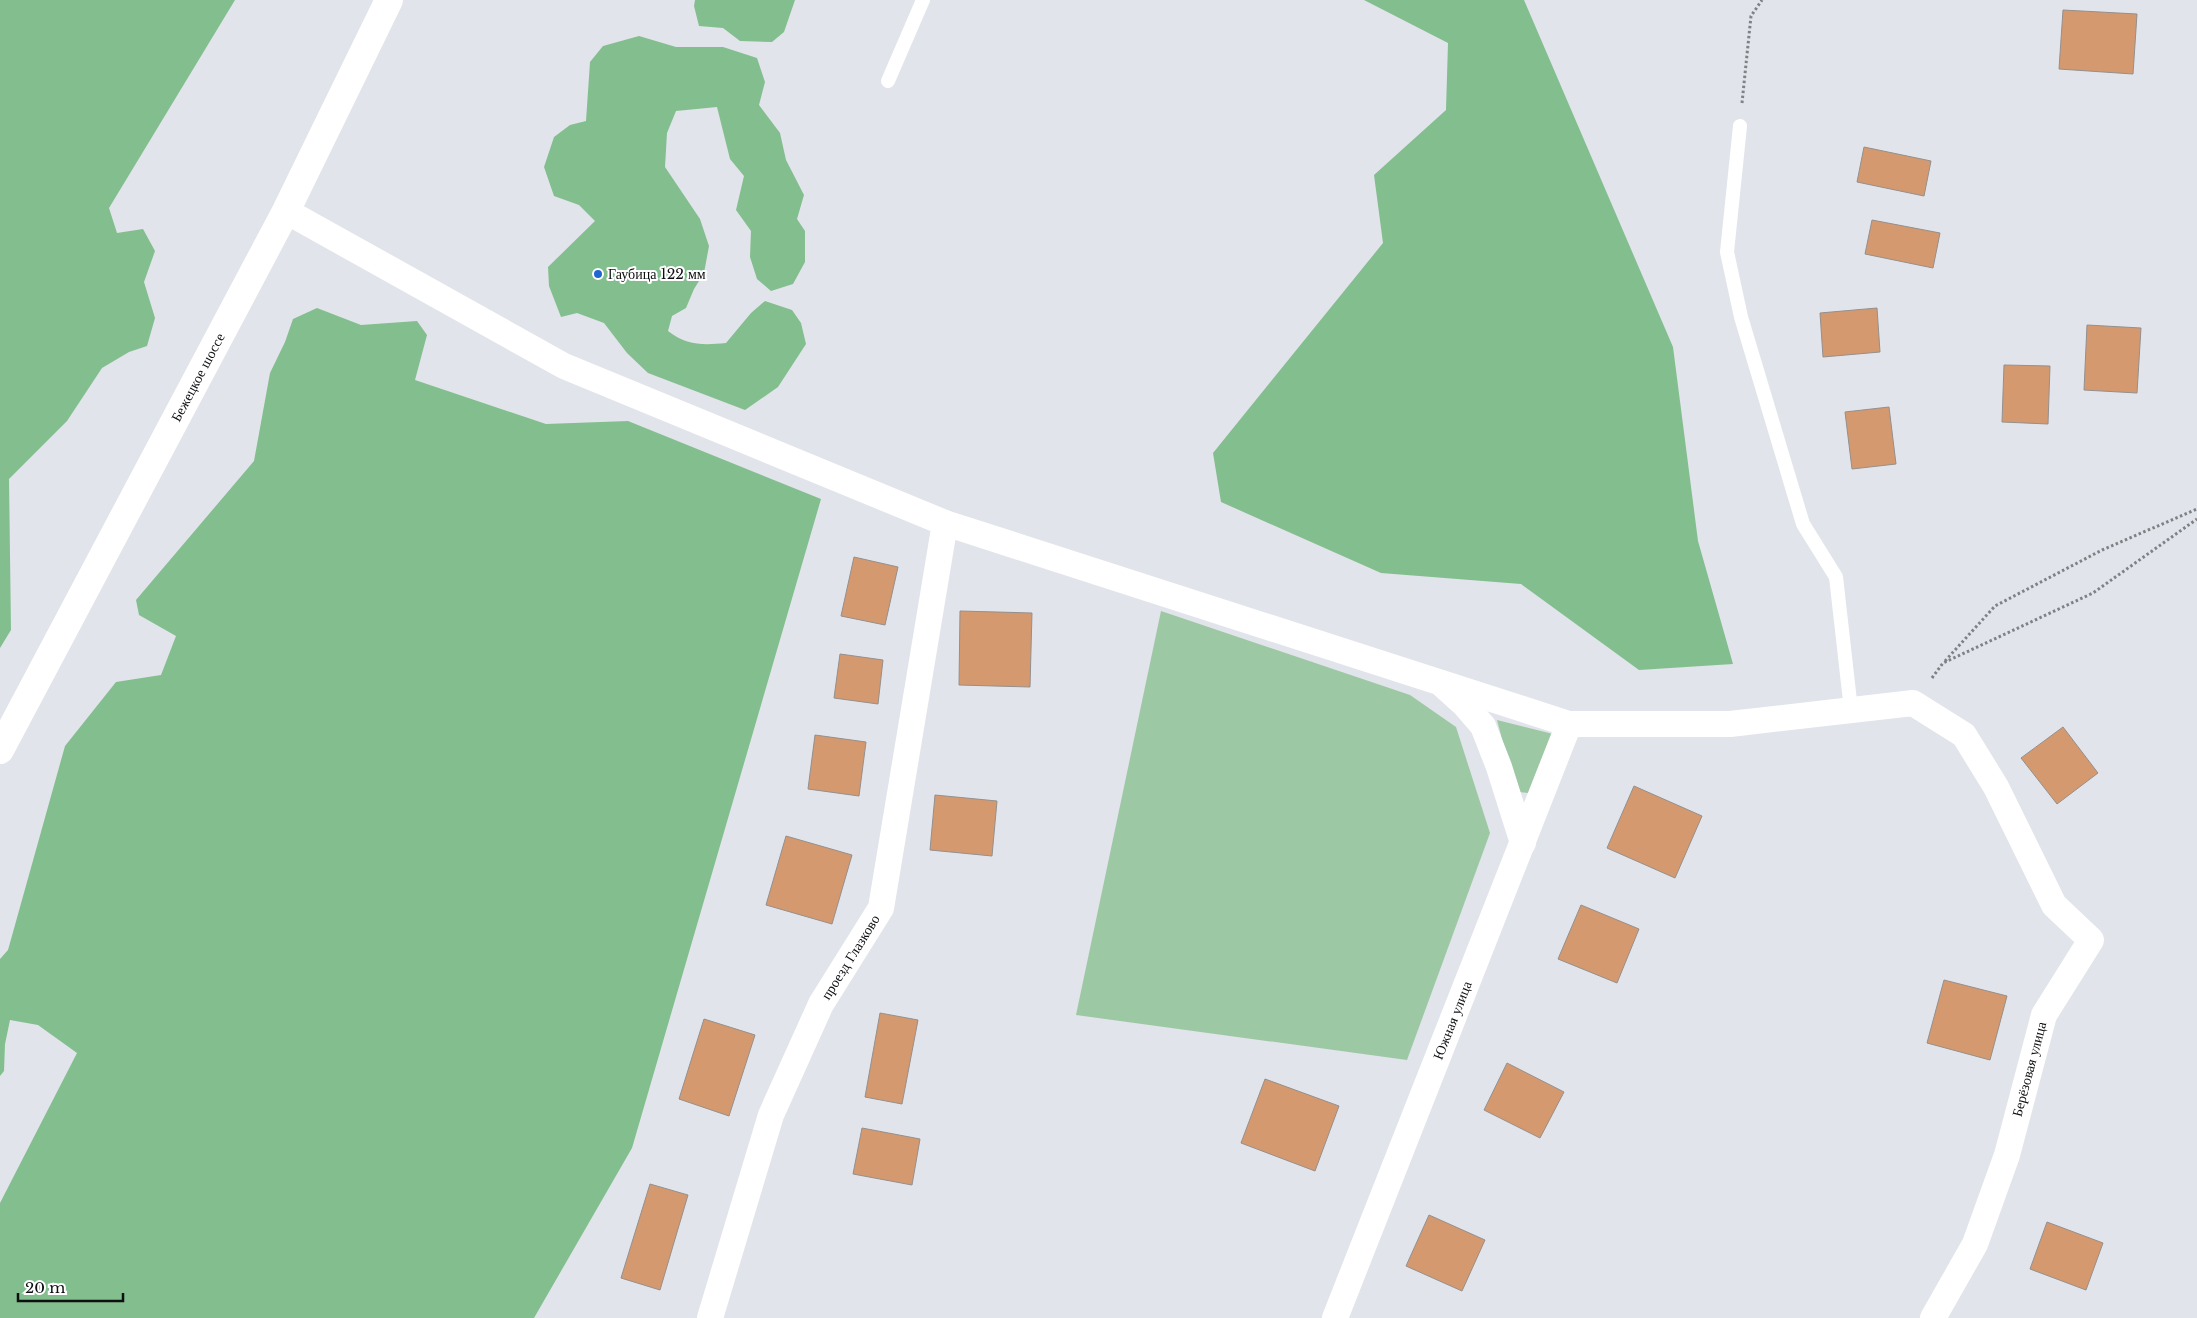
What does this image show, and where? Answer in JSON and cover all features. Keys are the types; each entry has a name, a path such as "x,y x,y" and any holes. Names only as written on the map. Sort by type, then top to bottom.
{"main road":[{"name":"Бежецкое шоссе","path":"0,750 286,211 389,0"}],"street":[{"path":"286,211 564,366 945,523 1569,724 1730,724 1913,703"},
{"name":"проезд Глазково","path":"710,1318 771,1115 821,1004 881,908 945,523"},
{"path":"1439,682 1464,704 1483,726 1499,767 1523,843"},
{"name":"Берёзовая улица","path":"1913,703 1964,735 1996,787 2054,905 2090,940 2044,1015 2007,1155 1976,1244 1933,1318"},
{"name":"Южная улица","path":"1335,1318 1569,724"}],"lane":[{"path":"888,81 923,0"},
{"path":"1740,126 1727,252 1741,317 1803,524 1836,577 1851,710"}],"path":[{"path":"1740,126 1751,16 1762,0"},
{"path":"1913,703 1943,663 1995,606 2102,550 2197,509"},
{"path":"1943,663 2093,593 2197,519"}],"green space":[{"path":"0,0 235,0 109,208 117,233 143,229 155,251 144,282 155,318 147,346 129,352 102,368 67,421 9,479 11,630 0,648"},
{"path":"695,0 795,0 784,32 772,42 740,41 723,28 699,26 694,6"},
{"path":"1364,0 1524,0 1673,347 1698,541 1733,664 1639,670 1521,584 1381,573 1221,502 1213,453 1383,243 1374,175 1446,110 1448,43"},
{"path":"639,36 676,47 723,47 757,58 765,82 759,105 780,133 786,160 804,195 797,219 805,231 805,262 793,284 771,291 757,279 750,257 751,231 736,210 744,176 730,159 717,107 676,111 667,133 665,167 700,219 709,246 704,273 694,289 686,308 672,316 668,331 689,342 726,343 751,313 765,301 792,310 801,323 806,344 778,387 745,410 648,373 627,353 604,323 577,313 561,317 549,286 548,267 595,221 579,205 554,196 544,167 554,137 570,125 586,121 590,62 603,46"},
{"path":"317,308 361,325 417,321 427,335 415,380 546,424 628,421 821,499 632,1148 534,1318 0,1318 0,1203 77,1053 38,1025 10,1020 5,1044 4,1071 0,1076 0,959 8,950 65,746 116,682 161,675 176,636 139,615 136,600 254,461 270,373 285,342 293,319"},
{"path":"1161,611 1410,695 1456,727 1490,833 1407,1060 1076,1015"},
{"path":"1497,720 1557,735 1536,786 1528,793 1519,792 1513,781"}],"building":[{"path":"2063,10 2137,14 2133,74 2059,69"},
{"path":"1864,147 1931,161 1924,196 1857,182"},
{"path":"1872,220 1940,233 1933,268 1865,254"},
{"path":"1877,308 1880,352 1823,357 1820,313"},
{"path":"2087,325 2141,328 2137,393 2084,390"},
{"path":"2004,365 2050,366 2048,424 2002,422"},
{"path":"1889,407 1896,464 1852,469 1845,412"},
{"path":"854,557 898,567 885,625 841,616"},
{"path":"960,611 1032,613 1030,687 959,685"},
{"path":"840,654 883,660 878,704 834,698"},
{"path":"2063,727 2098,773 2057,804 2021,758"},
{"path":"815,735 866,742 859,796 808,789"},
{"path":"1634,786 1702,816 1675,878 1607,848"},
{"path":"935,795 997,801 992,856 930,850"},
{"path":"786,836 852,855 832,924 766,905"},
{"path":"1581,905 1639,929 1617,983 1558,959"},
{"path":"1944,980 2007,996 1990,1060 1927,1043"},
{"path":"880,1013 918,1020 902,1104 865,1097"},
{"path":"704,1019 755,1035 729,1116 679,1099"},
{"path":"1507,1063 1564,1092 1540,1138 1484,1110"},
{"path":"1265,1079 1339,1106 1315,1171 1241,1143"},
{"path":"862,1128 920,1139 912,1185 853,1174"},
{"path":"650,1184 688,1195 660,1290 621,1278"},
{"path":"1429,1215 1485,1240 1462,1291 1406,1266"},
{"path":"2047,1222 2103,1243 2086,1290 2030,1269"}],"place":[{"name":"Гаубица 122 мм","path":"598,274"}]}
